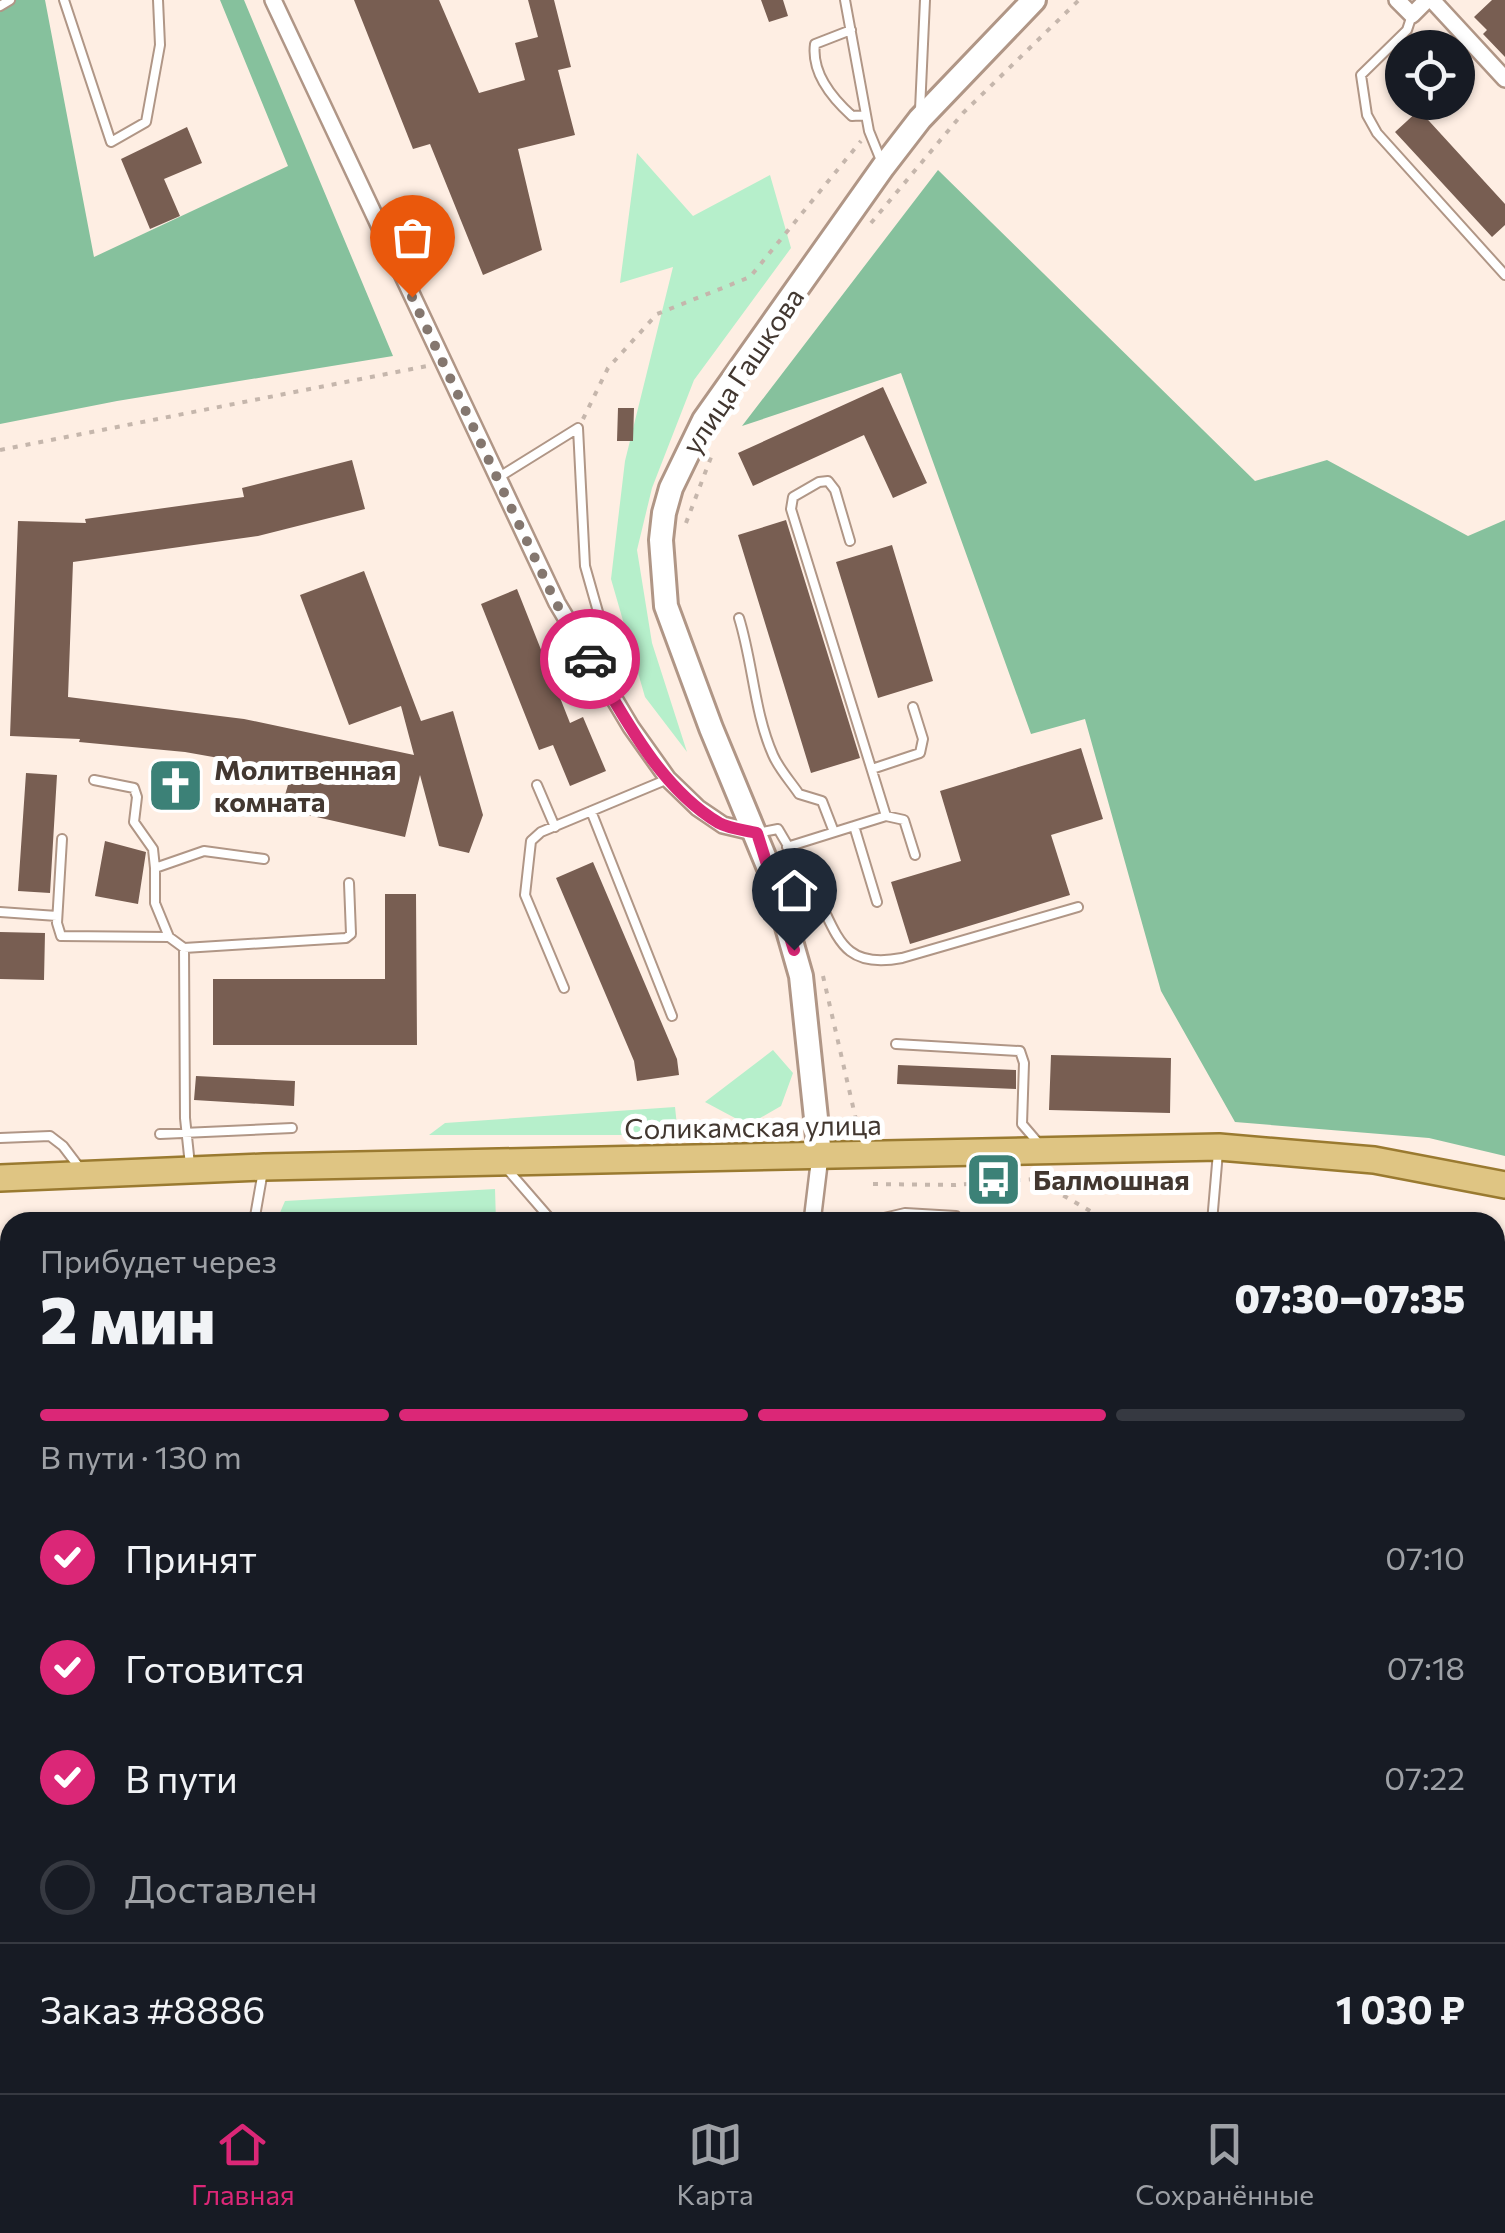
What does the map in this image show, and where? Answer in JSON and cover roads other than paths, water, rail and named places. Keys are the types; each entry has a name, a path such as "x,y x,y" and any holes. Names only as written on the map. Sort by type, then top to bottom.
{"main road":[{"name":"Соликамская улица","path":"0,1178 264,1167 1219,1147 1374,1160 1505,1184"}],"street":[{"path":"273,0 556,603 668,778 698,808 723,825 757,833"},
{"name":"улица Гашкова","path":"820,1156 801,976 757,833 711,728 666,606 660,540 664,514 670,488 704,420 884,167 920,119 1034,0"},
{"path":"1397,0 1412,15 1430,0 1505,79"},
{"path":"813,1212 820,1156"}],"lane":[{"path":"0,6 10,0"},
{"path":"64,0 111,142 146,122 160,45 158,0"},
{"path":"845,0 869,131 884,167"},
{"path":"920,119 925,0"},
{"path":"1412,15 1407,30 1361,75 1368,115 1377,134 1505,275"},
{"path":"850,30 815,44 814,54 829,95 852,116 866,115"},
{"path":"496,478 578,428 585,566 602,626 595,668"},
{"path":"850,541 835,490 828,481 792,497 791,509 886,816"},
{"path":"739,618 752,659 756,700 774,757 799,794 825,805 834,832"},
{"path":"872,769 920,753 922,739 913,708"},
{"path":"564,988 525,895 532,841 554,827 668,778"},
{"path":"94,780 134,788 134,822 154,849 155,904 168,937"},
{"path":"537,785 554,827"},
{"path":"592,811 672,1016"},
{"path":"787,847 886,816 904,820 914,854"},
{"path":"854,826 877,902"},
{"path":"757,833 778,829 835,935 848,952 865,960 902,958 1078,906"},
{"path":"62,839 57,916 62,936 168,937 184,948 346,938 351,934 349,883"},
{"path":"155,868 204,851 264,859"},
{"path":"0,912 57,916"},
{"path":"184,948 184,1118 189,1132 190,1170"},
{"path":"896,1044 1020,1051 1024,1063 1022,1124 1047,1151"},
{"path":"160,1134 292,1128"},
{"path":"0,1138 50,1136 63,1146 84,1174"},
{"path":"1213,1212 1219,1147"},
{"path":"500,1162 544,1212"},
{"path":"256,1212 264,1167"}],"place":[{"name":"Молитвенная комната","path":"175,786"},
{"name":"Балмошная","path":"994,1180"}]}
